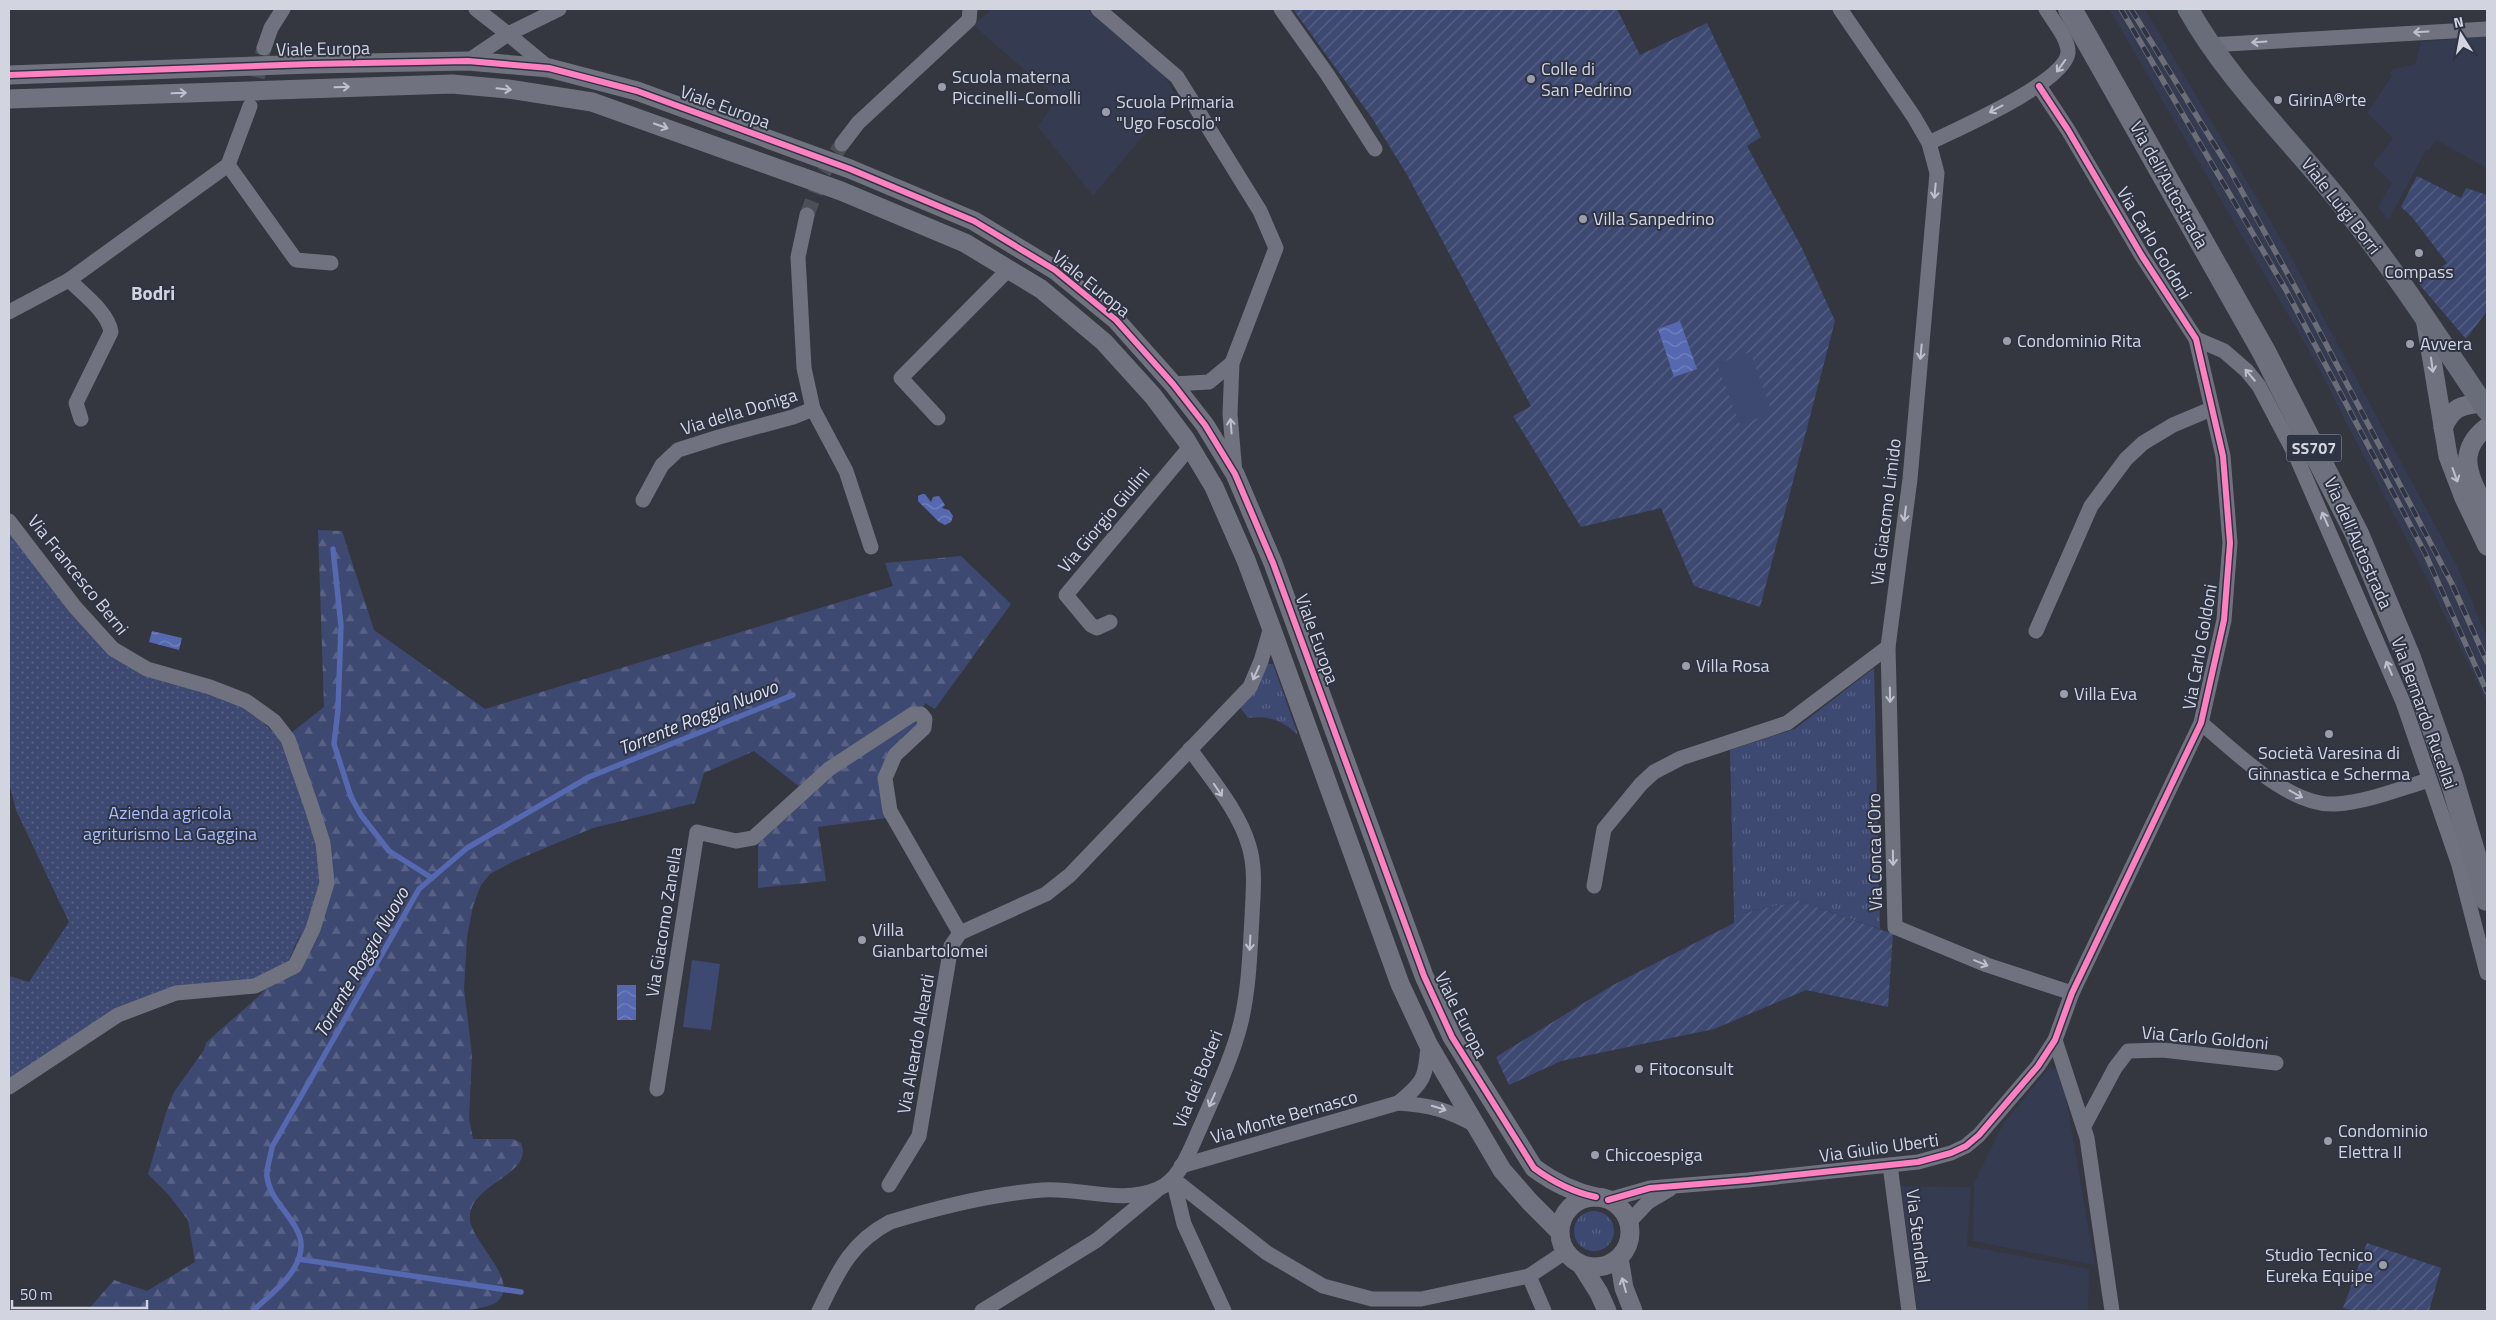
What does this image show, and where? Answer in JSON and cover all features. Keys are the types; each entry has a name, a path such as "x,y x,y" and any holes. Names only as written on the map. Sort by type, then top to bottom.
{"highway":[{"name":"Via dell'Autostrada","path":"2074,14 2264,352 2357,534 2409,658 2451,777 2487,899"}],"main road":[{"name":"Viale Luigi Borri","path":"2188,9 2209,45 2346,208 2425,317 2485,406"}],"street":[{"path":"264,48 271,28 282,9"},
{"path":"476,9 549,68"},
{"path":"468,61 508,34 559,9"},
{"path":"842,144 858,122 969,20 970,9"},
{"path":"1098,9 1177,77 1260,212 1276,248 1232,363 1230,414 1235,474"},
{"path":"1281,9 1327,74 1375,149"},
{"name":"Via Giacomo Limido","path":"1840,9 1929,143 1937,173 1910,479 1888,646"},
{"path":"1929,143 2039,86 2060,69 2068,54 2064,39 2046,9"},
{"path":"2209,45 2487,28"},
{"name":"Viale Europa","path":"9,74 468,61 549,68 637,91 850,169 974,220 1055,270 1116,320 1174,384 1205,425 1235,474 1273,563 1424,976 1452,1037 1534,1168 1550,1180 1569,1189 1602,1198 1618,1205 1629,1222"},
{"name":"Viale Europa","path":"9,62 125,70"},
{"name":"Viale Europa","path":"9,99 452,84 508,89 592,102 841,191 965,243 1041,289 1104,342 1153,396 1190,447 1214,487 1246,560 1400,984 1428,1044 1502,1170 1559,1231 1560,1242 1565,1252"},
{"name":"Via Carlo Goldoni","path":"2039,86 2196,339 2223,456 2230,543 2224,620 2201,723 2072,992"},
{"name":"Viale Europa","path":"9,113 130,95"},
{"path":"9,312 70,280 228,165 250,106"},
{"path":"228,165 296,260 331,263"},
{"name":"Via della Doniga","path":"807,214 798,257 804,368 813,409 846,471 871,547"},
{"path":"938,418 901,378 1008,270"},
{"path":"70,280 105,316 110,324 111,332 76,402 82,420"},
{"path":"2425,317 2443,428 2455,477 2487,546"},
{"name":"Via Bernardo Rucellai","path":"2196,339 2224,351 2238,361 2259,386 2279,420 2346,565 2399,693 2459,865 2487,973"},
{"path":"1174,384 1209,382 1232,363"},
{"path":"2443,428 2448,415 2456,409 2467,404 2485,406"},
{"name":"Via della Doniga","path":"643,500 662,465 678,450 719,437 793,418 813,409"},
{"path":"2036,631 2091,506 2126,459 2143,442 2173,425 2211,409"},
{"path":"2487,427 2475,438 2467,454 2470,474 2487,513"},
{"name":"Via Giorgio Giulini","path":"1110,622 1097,628 1091,625 1066,595 1190,447"},
{"name":"Via Francesco Berni","path":"9,521 75,607 113,649 147,669 210,687 246,701 274,721 288,739 312,808 323,843 327,883 313,929 295,966 254,986 176,993 118,1015 9,1087"},
{"path":"960,933 1046,894 1064,880 1250,687 1261,661 1271,627"},
{"path":"1594,886 1604,829 1641,784 1654,772 1681,758 1787,723 1888,646"},
{"name":"Via Conca d'Oro","path":"1888,646 1895,927 1987,965 2072,992"},
{"name":"Via Giacomo Zanella","path":"657,1089 697,832 736,841 753,838 829,769 913,714 921,714 925,720 924,728 895,755 885,778 890,811 960,933"},
{"path":"2201,723 2273,781 2308,800 2335,804 2343,803 2366,799 2428,780"},
{"name":"Via dei Boderi","path":"819,1311 848,1256 874,1230 890,1222 1008,1194 1044,1190 1114,1195 1140,1194 1159,1189 1177,1173 1228,1064 1241,1023 1248,980 1254,872 1249,845 1238,819 1190,749"},
{"name":"Via Aleardo Aleardi","path":"888,1185 919,1136 951,946 960,933"},
{"name":"Via Giulio Uberti","path":"1602,1198 1639,1189 1890,1165 1934,1158 1966,1146 1979,1136 2038,1066 2055,1040 2072,992"},
{"path":"2055,1040 2084,1126 2112,1311"},
{"name":"Via Monte Bernasco","path":"1398,1104 1422,1081 1427,1068 1428,1044"},
{"name":"Via Carlo Goldoni","path":"2084,1126 2115,1068 2128,1051 2163,1050 2276,1063"},
{"name":"Via Monte Bernasco","path":"1177,1173 1398,1104 1433,1106 1452,1112 1477,1126"},
{"name":"Via Stendhal","path":"1890,1165 1909,1311"},
{"path":"1177,1173 1267,1253 1323,1286 1372,1299 1421,1299 1529,1276 1565,1252 1573,1261 1582,1266 1602,1268 1619,1258 1629,1242 1629,1222"},
{"path":"1177,1173 1184,1224 1224,1311"},
{"name":"Via Giulio Uberti","path":"1629,1222 1648,1202 1674,1187"},
{"path":"982,1311 1097,1240 1159,1189"},
{"path":"1559,1231 1561,1220 1570,1207 1585,1198 1602,1198"},
{"path":"1619,1258 1624,1288 1633,1311"},
{"path":"1582,1266 1599,1293 1607,1311"},
{"path":"1529,1276 1544,1311"}],"shaded area":[{"name":"Scuola Primaria \"Ugo Foscolo\"","path":"992,9 1087,9 1162,71 1176,97 1093,196 1038,127 1057,98 973,25"},
{"path":"2109,9 2145,9 2284,244 2457,566 2487,637 2487,703 2426,577 2311,354"},
{"path":"2487,36 2487,168 2436,140 2429,151 2426,150 2388,221 2378,207 2392,183 2373,164 2393,138 2367,113 2392,76 2390,73 2393,69 2415,64 2421,42"},
{"path":"2049,1068 2061,1070 2095,1265 1973,1241 1974,1183 2003,1124"},
{"path":"1901,1186 1971,1187 1967,1246 2089,1269 2088,1311 1917,1311"}],"green space":[{"path":"1293,9 1617,9 1640,55 1707,23 1761,137 1747,146 1802,248 1835,321 1760,607 1694,586 1661,508 1581,527 1513,416 1531,406 1406,173 1372,118"},
{"path":"2417,176 2461,198 2466,188 2487,195 2487,311 2466,339 2419,284 2447,263 2412,217 2401,207"},
{"path":"1750,352 1772,413 1740,425 1717,364"},
{"name":"Azienda agricola agriturismo La Gaggina","path":"9,530 112,652 242,704 283,741 318,841 321,883 289,960 253,982 171,988 9,1081 9,976 29,982 69,922 16,810 9,783"},
{"path":"318,530 342,531 374,630 485,709 893,586 885,563 961,556 1011,604 935,709 925,703 918,725 891,752 886,818 818,827 826,881 758,888 758,839 806,792 754,751 704,773 695,803 593,828 514,861 490,874 481,885 473,906 467,937 464,989 472,1055 469,1118 473,1139 513,1139 521,1143 523,1154 519,1164 479,1197 472,1207 470,1220 473,1229 493,1261 503,1283 503,1293 498,1301 469,1311 87,1311 114,1280 147,1291 195,1262 188,1220 168,1194 148,1174 166,1113 174,1092 204,1050 206,1043 273,981 293,952 300,935 291,733 324,707"},
{"path":"1267,664 1273,664 1298,735 1287,726 1275,720 1263,717 1248,718 1240,707"},
{"path":"1874,668 1880,929 1799,901 1734,915 1730,750 1795,729"},
{"path":"1799,901 1893,934 1888,1007 1806,990 1714,1029 1561,1061 1509,1085 1496,1057 1613,985 1734,923 1734,915"},
{"path":"692,960 720,964 711,1030 683,1027"},
{"path":"1598,1211 1605,1214 1611,1220 1614,1231 1613,1239 1605,1248 1598,1251 1590,1251 1583,1248 1575,1239 1574,1227 1577,1220 1586,1212"},
{"path":"2367,1243 2441,1268 2429,1311 2355,1311 2343,1308"}],"water":[{"path":"1680,321 1697,369 1674,377 1658,329"},
{"path":"925,494 931,502 933,497 939,496 945,505 942,508 949,510 953,516 951,522 945,525 939,522 918,501 918,496"},
{"path":"152,631 182,638 179,650 149,642"},
{"path":"617,985 636,985 636,1020 617,1020"}],"waterway":[{"path":"333,549 341,626 338,710 334,744 351,797 361,815 389,851 432,878"},
{"name":"Torrente Roggia Nuovo","path":"253,1311 285,1281 300,1255 301,1243 298,1232 277,1201 267,1177 272,1147 419,889 467,848 589,777 793,695"},
{"path":"298,1259 521,1292"}],"tunnel":[{"path":"252,100 264,48"},
{"path":"807,215 822,175 842,144"}],"railway":[{"path":"2121,9 2286,290 2425,553 2487,692"},
{"path":"2131,9 2230,170 2316,325 2452,584 2487,662"}],"cycle path":[{"path":"9,75 312,64 468,61 549,68 637,91 850,169 974,221 1055,270 1116,320 1173,384 1205,425 1235,474 1273,563 1424,976 1452,1037 1534,1168 1563,1186 1596,1197"},
{"path":"1608,1200 1650,1188 1748,1180 1918,1162 1951,1153 1966,1146 1979,1135 2038,1066 2055,1040 2072,993 2201,723 2224,620 2230,543 2223,456 2196,339 2142,256 2068,130 2039,86"}],"place":[{"name":"Colle di San Pedrino","path":"1531,79"},
{"name":"Scuola materna Piccinelli-Comolli","path":"942,87"},
{"name":"GirinA®rte","path":"2278,100"},
{"name":"Scuola Primaria \"Ugo Foscolo\"","path":"1106,112"},
{"name":"Villa Sanpedrino","path":"1583,219"},
{"name":"Compass","path":"2419,253"},
{"name":"Condominio Rita","path":"2007,341"},
{"name":"Avvera","path":"2410,344"},
{"name":"Villa Rosa","path":"1686,666"},
{"name":"Villa Eva","path":"2064,694"},
{"name":"Società Varesina di Ginnastica e Scherma","path":"2329,734"},
{"name":"Villa Gianbartolomei","path":"862,940"},
{"name":"Fitoconsult","path":"1639,1069"},
{"name":"Condominio Elettra II","path":"2328,1141"},
{"name":"Chiccoespiga","path":"1595,1155"},
{"name":"Studio Tecnico Eureka Equipe","path":"2383,1265"}],"district":[{"name":"Bodri","path":"153,293"}]}
